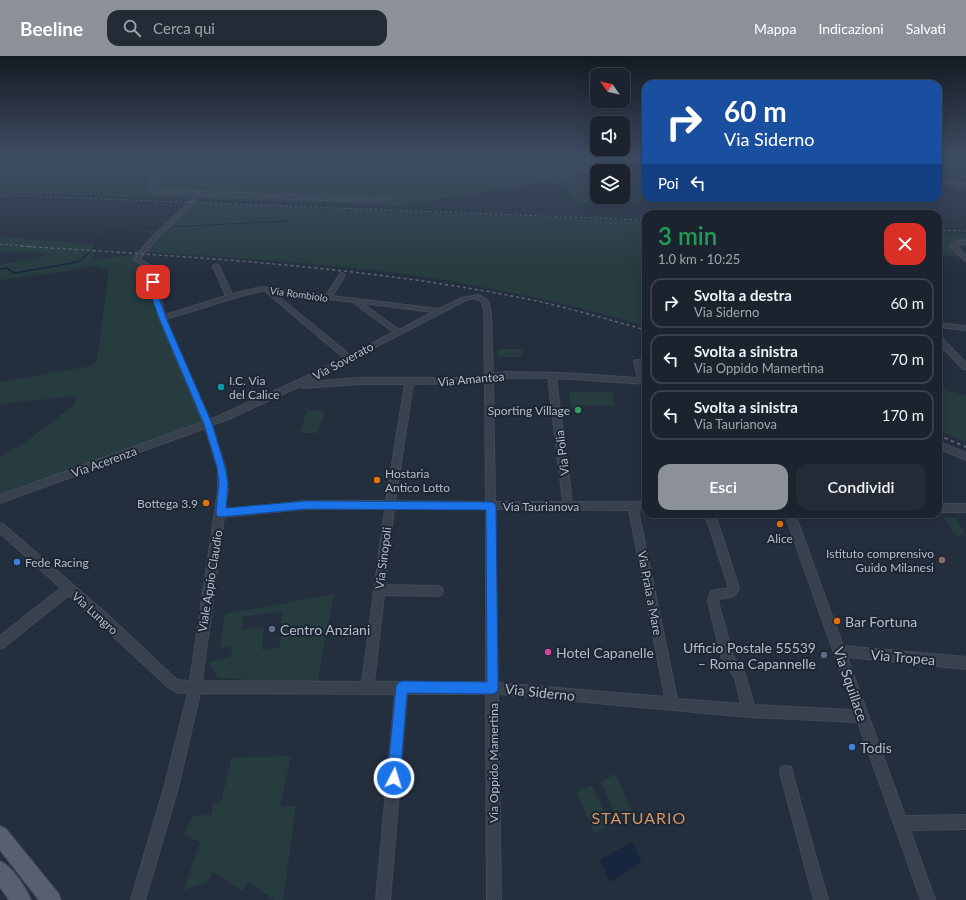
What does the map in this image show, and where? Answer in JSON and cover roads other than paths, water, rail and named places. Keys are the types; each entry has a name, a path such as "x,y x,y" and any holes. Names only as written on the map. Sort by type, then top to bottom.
{"main road":[{"path":"0,835 51,900"},
{"path":"0,871 21,900"}],"street":[{"path":"192,195 376,200 388,199"},
{"name":"Viale Appio Claudio","path":"138,900 171,788 194,687 221,513 223,490 223,474 208,424 162,318 150,267 136,258 158,234 191,203"},
{"path":"966,242 956,243 953,245 955,249 966,259"},
{"path":"216,266 230,297"},
{"path":"327,298 342,275"},
{"name":"Via Rombiolo","path":"162,318 255,290 266,290 439,311"},
{"path":"266,290 349,358"},
{"name":"Via Soverato","path":"208,424 295,386 466,298 476,297"},
{"name":"Via Oppido Mamertina","path":"476,297 484,299 487,303 490,379 494,900"},
{"path":"356,302 398,332"},
{"path":"942,325 966,328"},
{"path":"942,343 966,367"},
{"path":"638,362 642,373"},
{"name":"Via Amantea","path":"295,386 351,382 464,381 490,379 499,376 552,376 642,381"},
{"name":"Via Polia","path":"552,376 568,506"},
{"name":"Via Sinopoli","path":"367,688 390,505 409,382"},
{"name":"Via Acerenza","path":"0,499 208,424"},
{"path":"942,446 966,457"},
{"name":"Via Taurianova","path":"221,513 300,505 642,506"},
{"name":"Via Praia a Mare","path":"633,506 672,704"},
{"path":"942,508 966,508"},
{"path":"711,518 734,588 730,593 715,594 713,601 728,658 740,676 749,711"},
{"name":"Via Squillace","path":"791,518 928,900"},
{"name":"Via Lungro","path":"0,527 173,684 184,688 194,687"},
{"path":"0,642 69,588"},
{"path":"379,590 438,591"},
{"name":"Via Tropea","path":"839,651 966,663"},
{"name":"Via Siderno","path":"194,687 492,688 749,711 861,716"},
{"path":"383,900 402,687"},
{"path":"786,772 821,900"},
{"path":"901,823 966,822"}],"water":[{"path":"632,842 642,862 610,882 600,860"}],"waterway":[{"path":"169,227 287,221"},
{"path":"99,242 111,231 118,229 161,228"},
{"path":"0,269 6,268 15,273 72,263 82,260 90,251"}],"tunnel":[{"path":"191,203 197,197"}],"railway":[{"path":"10,195 642,220"},
{"path":"942,230 966,231"},
{"path":"0,244 30,247"},
{"path":"21,246 30,247"},
{"path":"30,247 270,264 394,277 533,300 642,329"},
{"path":"30,247 35,247"},
{"path":"942,437 966,447"}],"place":[{"name":"I.C. Via del Calice","path":"221,387"},
{"name":"Sporting Village","path":"578,410"},
{"name":"Hostaria Antico Lotto","path":"377,480"},
{"name":"Bottega 3.9","path":"206,503"},
{"name":"Alice","path":"780,524"},
{"name":"Istituto comprensivo Guido Milanesi","path":"942,560"},
{"name":"Fede Racing","path":"17,562"},
{"name":"Bar Fortuna","path":"837,621"},
{"name":"Centro Anziani","path":"272,629"},
{"name":"Hotel Capanelle","path":"548,652"},
{"name":"Ufficio Postale 55539 – Roma Capannelle","path":"824,655"},
{"name":"Todis","path":"852,747"}],"district":[{"name":"STATUARIO","path":"639,817"}]}
